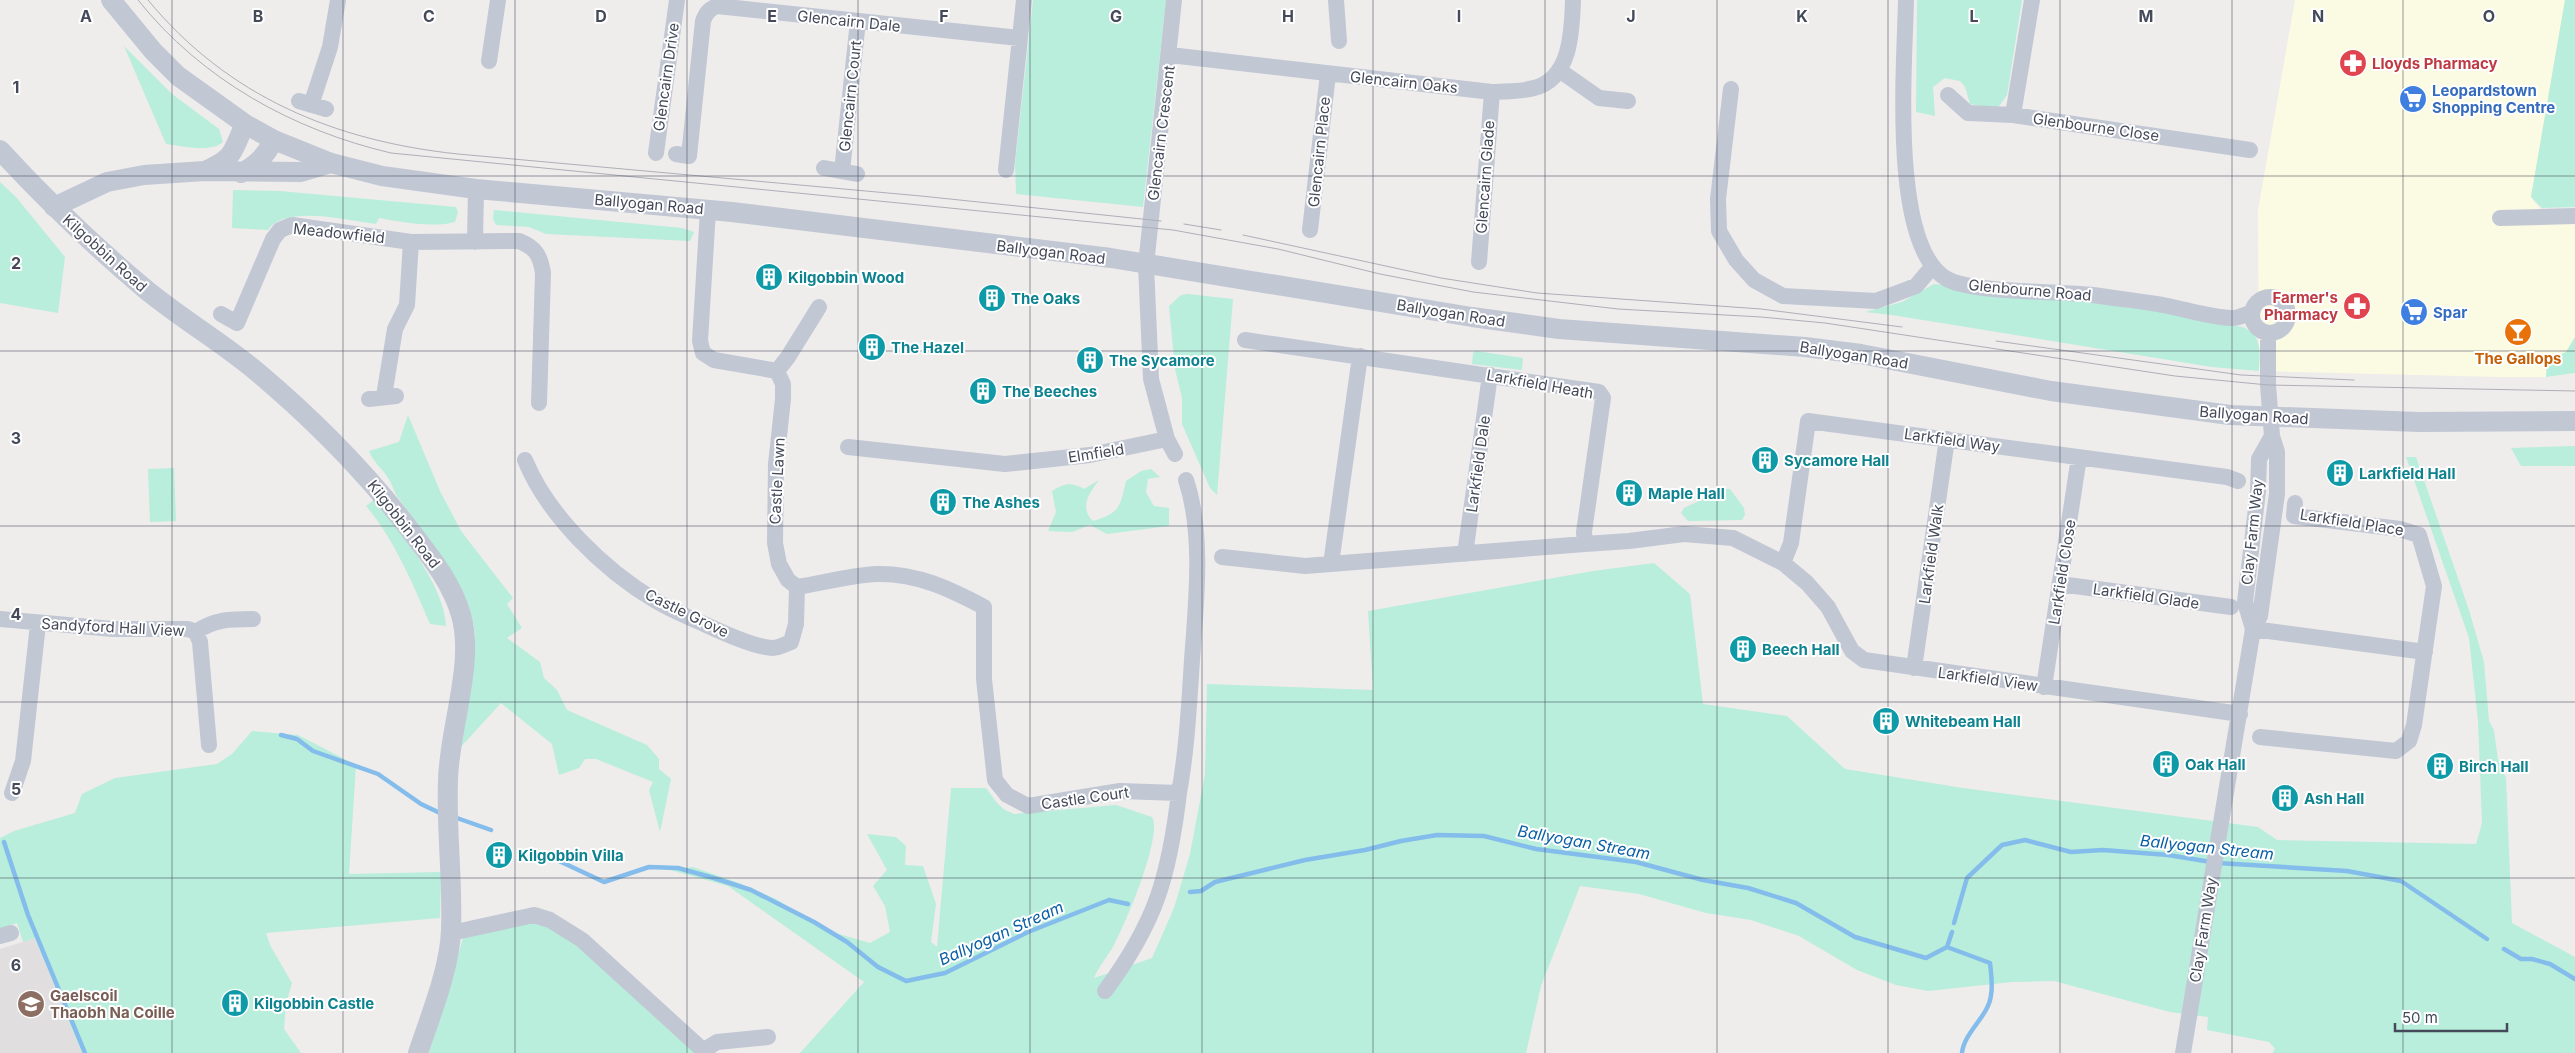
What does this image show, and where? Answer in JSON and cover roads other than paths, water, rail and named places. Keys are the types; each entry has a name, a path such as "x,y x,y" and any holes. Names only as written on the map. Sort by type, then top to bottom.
{"street":[{"name":"Ballyogan Road","path":"111,0 153,51 178,76 246,124 274,140 331,163 382,176 476,189 708,210 1111,258 1472,317 1559,329 1805,347 1861,354 2051,391 2166,407 2271,427 2419,422 2575,421"},
{"path":"312,105 330,47 338,0"},
{"path":"489,61 498,0"},
{"name":"Glencairn Drive","path":"656,153 677,0"},
{"path":"1006,170 1024,0"},
{"name":"Glencairn Crescent","path":"1146,265 1170,55 1174,0"},
{"path":"1336,0 1339,41"},
{"path":"1573,0 1566,58 1559,70 1598,98 1628,100"},
{"name":"Glenbourne Road","path":"1906,0 1906,184 1914,225 1924,255 1932,267 1948,280 1974,286 2092,295 2232,318 2252,312 2258,302 2270,297 2281,300 2286,305 2288,311 2287,322 2280,331 2268,334"},
{"path":"2013,115 2032,0"},
{"name":"Glencairn Dale","path":"682,155 703,21 708,10 717,6 1019,38"},
{"name":"Glencairn Court","path":"824,168 849,172 858,21"},
{"name":"Glencairn Oaks","path":"1170,55 1492,92 1534,88 1552,80 1559,70"},
{"name":"Glencairn Place","path":"1310,230 1328,74"},
{"path":"1731,89 1718,198 1720,231 1736,260 1754,280 1783,296 1876,300 1916,286 1932,267"},
{"name":"Glencairn Glade","path":"1479,262 1492,92"},
{"name":"Glenbourne Close","path":"1948,95 1968,112 2013,115 2250,150"},
{"path":"205,172 223,163 231,156 246,124"},
{"path":"240,173 252,167 264,157 274,140"},
{"name":"Kilgobbin Road","path":"0,150 54,207 146,289 254,369 299,409 383,495 447,581 461,616 465,641 464,672 452,734 448,788 451,933 441,981 418,1053"},
{"path":"54,207 90,189 116,180 144,175 205,172 301,172 331,163"},
{"path":"475,242 476,189"},
{"path":"708,210 700,341 703,353 714,360 777,371 788,357 819,306"},
{"path":"2500,218 2575,216"},
{"name":"Meadowfield","path":"221,314 237,323 273,239 280,230 292,225 411,242 519,241 533,247 540,259 543,273 538,403"},
{"path":"383,397 395,329 407,305 411,242"},
{"path":"1146,265 1152,379 1168,439 1175,454"},
{"path":"2252,312 2254,324 2268,334 2271,427"},
{"name":"Larkfield Heath","path":"1245,340 1594,390 1601,395 1584,532 1585,544"},
{"path":"1331,564 1360,356"},
{"name":"Castle Lawn","path":"777,371 783,384 783,391 776,464 775,543 779,564 788,580 797,587"},
{"name":"Larkfield Dale","path":"1465,554 1490,375"},
{"name":"Larkfield Way","path":"1784,563 1791,543 1808,421 2227,477 2238,481"},
{"name":"Clay Farm Way","path":"2183,1053 2253,629 2260,616 2277,494 2277,452 2271,427"},
{"name":"Elmfield","path":"848,447 1005,464 1090,455 1168,439"},
{"name":"Larkfield Walk","path":"1914,668 1947,440"},
{"name":"Larkfield Close","path":"2044,687 2079,457"},
{"name":"Castle Grove","path":"525,460 533,479 585,546 619,577 657,602 739,639 773,648 791,642 796,624 797,587"},
{"path":"1105,990 1130,956 1152,917 1171,852 1185,758 1196,606 1195,523 1186,480"},
{"name":"Larkfield Place","path":"2260,737 2396,751 2410,741 2425,652 2434,586 2419,535 2400,528 2294,516 2295,503"},
{"path":"1222,557 1291,566 1629,541 1658,536 1710,534 1733,538 1784,563"},
{"name":"Larkfield View","path":"1784,563 1823,600 1850,647 1859,658 1914,668 2240,714"},
{"name":"Castle Court","path":"797,587 877,574 909,577 948,588 984,607 984,680 996,780 1007,795 1018,802 1028,806 1120,791 1179,794"},
{"name":"Larkfield Glade","path":"2060,584 2231,607"},
{"name":"Sandyford Hall View","path":"0,619 38,624 113,629 188,629 196,632"},
{"path":"209,745 200,642 196,632 207,624 216,621 253,619"},
{"path":"12,794 24,761 38,624"},
{"path":"2253,629 2425,652"},
{"path":"451,933 534,915 550,920 582,940 705,1052 717,1042 768,1037"}],"waterway":[{"name":"Ballyogan Stream","path":"281,735 297,739 313,751 378,774 421,804 442,814"},
{"name":"Ballyogan Stream","path":"454,817 491,830"},
{"name":"Ballyogan Stream","path":"1190,892 1201,891 1215,882 1305,860 1365,850 1401,841 1437,835 1484,836 1536,849 1636,862 1703,880 1748,888 1796,903 1855,937 1926,958 1947,947 1952,932"},
{"name":"Ballyogan Stream","path":"1954,923 1967,878 2002,845 2025,840 2071,852 2103,850 2168,855 2211,862"},
{"path":"4,842 28,915 85,1053"},
{"name":"Ballyogan Stream","path":"557,860 604,882 649,867 678,868 751,890 814,922 847,942 878,967 906,981 945,973 1028,932 1109,900 1128,904"},
{"name":"Ballyogan Stream","path":"2218,863 2347,871 2401,881 2487,939"},
{"path":"1947,947 1990,963 1992,987 1989,1003 1967,1038 1962,1053"},
{"name":"Ballyogan Stream","path":"2504,949 2521,959 2532,959 2550,964 2575,979"}],"tram line":[{"path":"138,0 163,29 191,54 220,78 252,98 285,116 319,131 391,153 1173,230 1278,249 1380,274 1473,292 1618,309 1761,317 1825,323 2175,376 2268,385 2575,391"},
{"path":"148,0 179,34 213,63 249,88 287,108 327,125 369,138 413,148 458,154 921,196 1161,221"},
{"path":"1184,224 1221,230"},
{"path":"1243,235 1441,278 1537,293 1761,309 1902,327"},
{"path":"1996,341 2241,375 2354,380"}],"place":[{"name":"Lloyds Pharmacy","path":"2353,63"},
{"name":"Leopardstown Shopping Centre","path":"2413,99"},
{"name":"Kilgobbin Wood","path":"769,277"},
{"name":"The Oaks","path":"992,298"},
{"name":"Farmer's Pharmacy","path":"2357,306"},
{"name":"Spar","path":"2414,312"},
{"name":"The Gallops","path":"2518,332"},
{"name":"The Hazel","path":"872,347"},
{"name":"The Sycamore","path":"1090,360"},
{"name":"The Beeches","path":"983,391"},
{"name":"Sycamore Hall","path":"1765,460"},
{"name":"Larkfield Hall","path":"2340,473"},
{"name":"Maple Hall","path":"1629,493"},
{"name":"The Ashes","path":"943,502"},
{"name":"Beech Hall","path":"1743,649"},
{"name":"Whitebeam Hall","path":"1886,721"},
{"name":"Oak Hall","path":"2166,764"},
{"name":"Birch Hall","path":"2440,766"},
{"name":"Ash Hall","path":"2285,798"},
{"name":"Kilgobbin Villa","path":"499,855"},
{"name":"Kilgobbin Castle","path":"235,1003"},
{"name":"Gaelscoil Thaobh Na Coille","path":"31,1004"}]}
